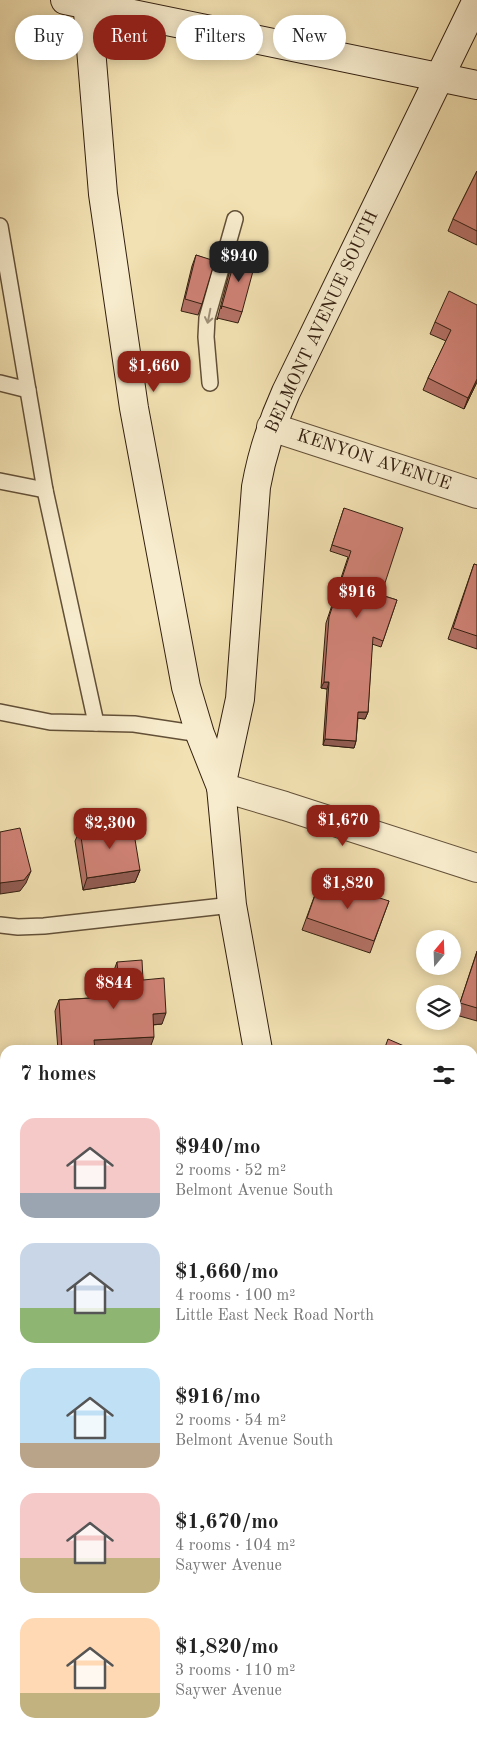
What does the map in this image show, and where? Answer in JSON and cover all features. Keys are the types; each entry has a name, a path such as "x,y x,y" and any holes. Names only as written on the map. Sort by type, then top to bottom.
{"main road":[{"name":"BELMONT AVENUE SOUTH","path":"220,787 240,699 256,487 260,464 271,427 286,392 477,0"},
{"path":"257,1045 232,905 220,787 200,734 186,687 149,494 102,185 80,2 477,85"},
{"name":"KENYON AVENUE","path":"271,427 477,494"},
{"path":"220,787 477,868"}],"lane":[{"path":"210,383 206,337 207,318 235,219"},
{"path":"0,226 45,490 96,723"},
{"path":"0,384 28,390"},
{"path":"0,481 45,490"},
{"path":"0,712 50,722 134,724 200,734"},
{"path":"0,924 18,927 44,926 232,905"}],"building":[{"path":"477,171 477,231 453,219"},
{"path":"214,249 218,250 202,304 185,299 196,255 212,260"},
{"path":"236,255 256,260 242,312 222,306 221,309"},
{"path":"449,291 477,305 477,379 468,398 428,378 451,330 435,322"},
{"path":"344,508 403,528 381,595 397,600 383,641 373,637 368,712 358,712 356,741 325,739 329,682 324,682 329,617 351,551 332,545"},
{"path":"474,564 477,565 477,636 453,628"},
{"path":"132,821 140,870 87,878 80,830"},
{"path":"20,828 31,871 24,880 0,883 0,832"},
{"path":"321,878 347,887 346,903 350,904 355,890 389,901 374,941 307,918"},
{"path":"477,952 477,1008 461,1003"},
{"path":"142,960 143,980 164,978 166,1013 153,1014 154,1037 94,1040 94,1045 62,1045 59,1000 92,998 91,990 119,988 117,962"},
{"path":"388,1039 402,1045 386,1045"}]}
